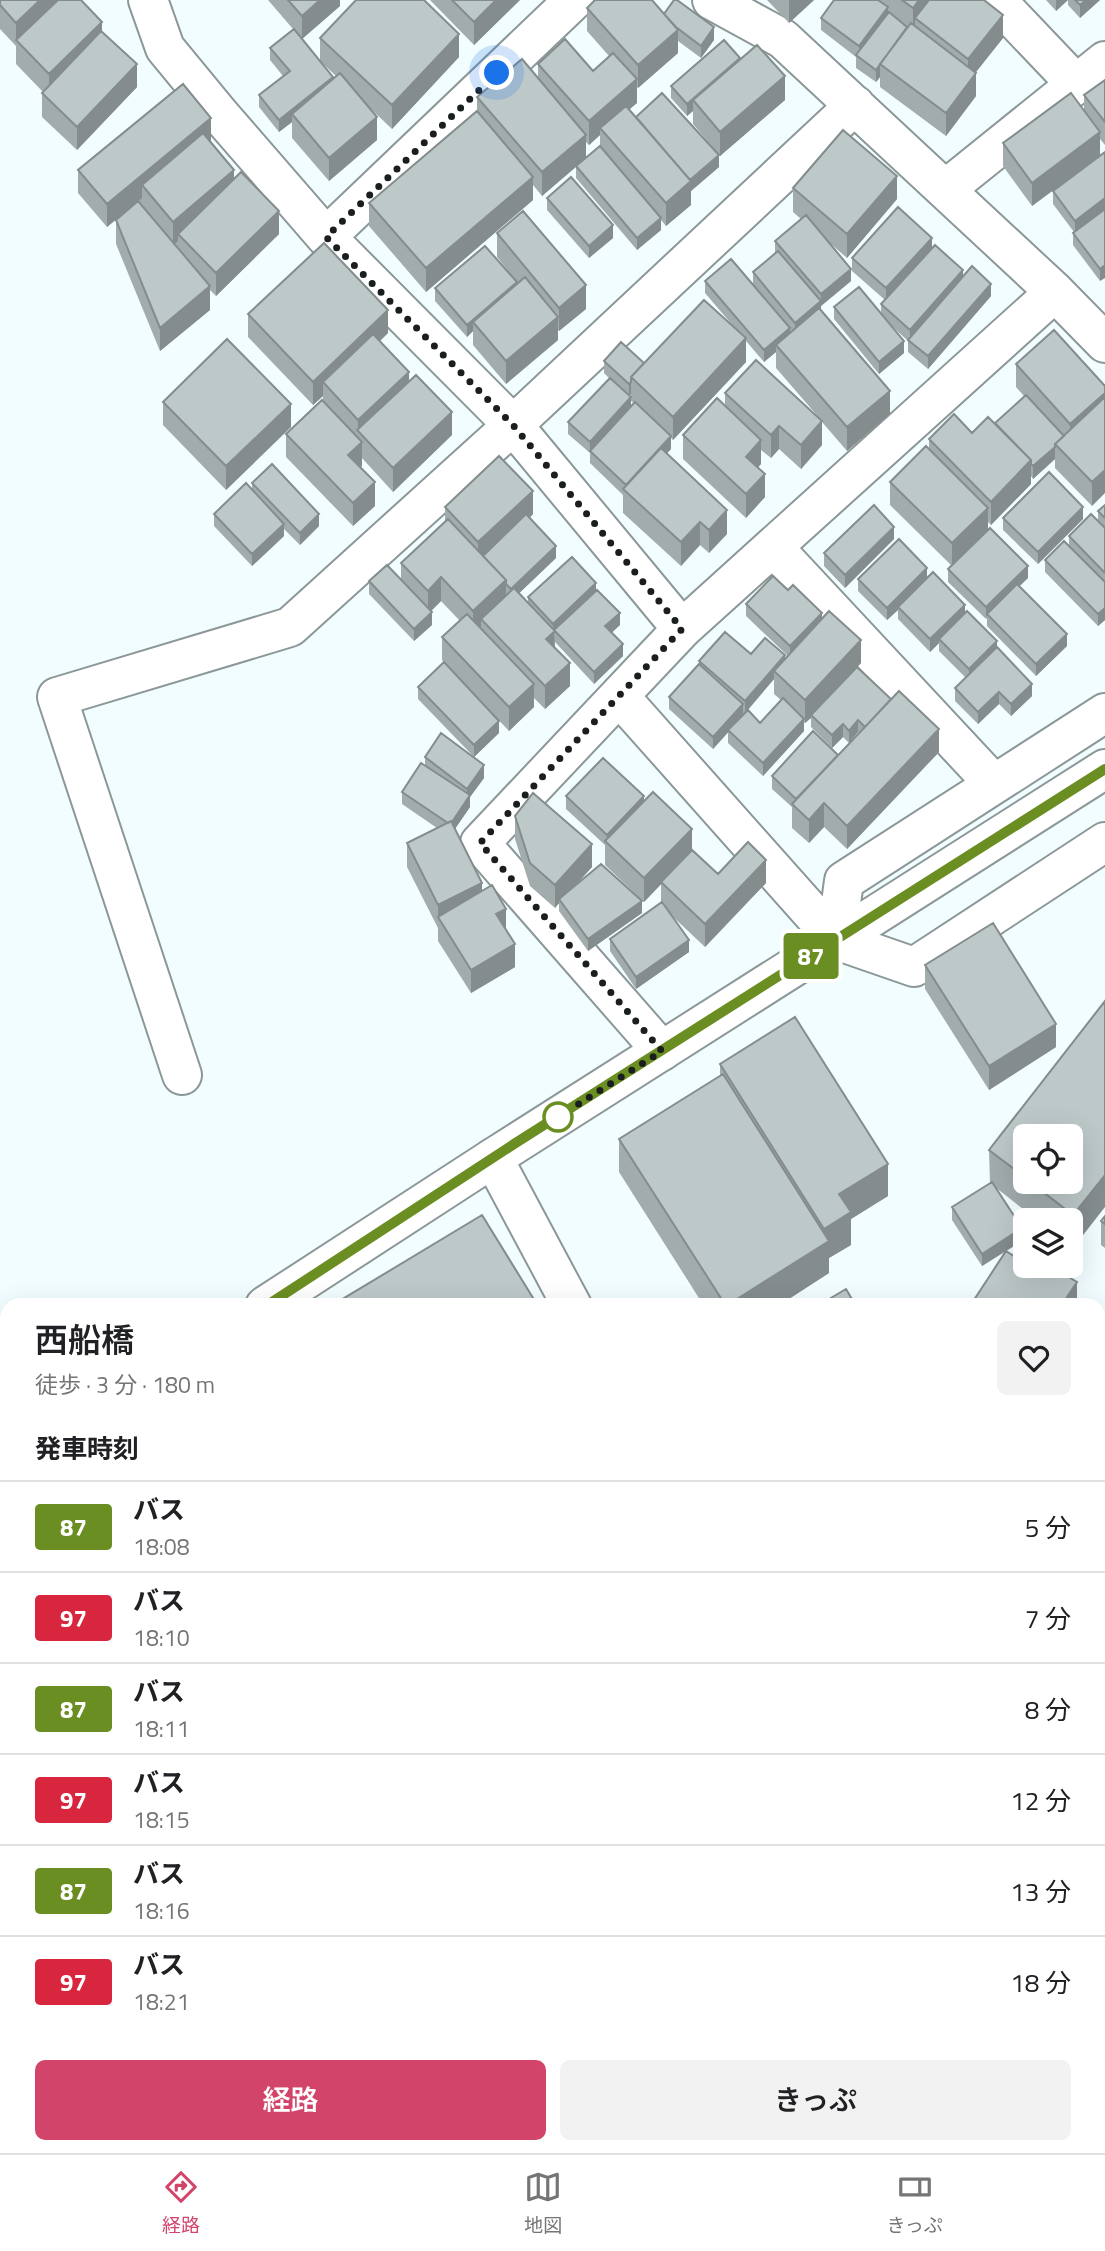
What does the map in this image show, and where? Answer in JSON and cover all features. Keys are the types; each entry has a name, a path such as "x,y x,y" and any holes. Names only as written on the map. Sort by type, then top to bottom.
{"street":[{"path":"326,237 574,0"},
{"path":"712,0 783,39 946,189 1105,343"},
{"path":"946,189 1091,73 996,0"},
{"path":"152,1 165,48 221,116 326,237 513,425 682,629"},
{"path":"182,1075 57,697 290,627 513,425 855,105"},
{"path":"662,1051 480,843 682,629 1055,292"},
{"path":"773,547 994,784"},
{"path":"619,696 836,940 914,967 1105,842"},
{"path":"836,940 844,881 1105,713"},
{"path":"277,1298 1105,769"},
{"path":"494,1158 568,1298"}],"building":[{"path":"0,0 40,0 16,23 0,5"},
{"path":"58,0 81,0 102,22 49,74 16,40"},
{"path":"288,0 320,0 302,16"},
{"path":"356,0 424,0 459,34 392,105 320,38"},
{"path":"452,0 496,0 474,22"},
{"path":"595,0 652,0 678,30 638,65 587,8"},
{"path":"674,0 714,27 701,46 664,14"},
{"path":"834,0 878,0 888,7 859,46 821,18"},
{"path":"902,0 919,0 913,8"},
{"path":"929,0 984,0 1003,15 968,59 915,18"},
{"path":"889,12 907,27 876,70 856,55"},
{"path":"911,23 976,73 946,113 880,64"},
{"path":"294,29 333,77 279,120 259,95 290,71 270,48"},
{"path":"101,31 137,64 77,127 42,93"},
{"path":"565,39 593,71 613,53 637,79 589,121 538,64"},
{"path":"724,40 740,58 687,104 671,86"},
{"path":"757,45 785,76 720,132 693,100"},
{"path":"522,59 586,135 542,172 477,97"},
{"path":"340,73 377,117 329,158 292,114"},
{"path":"1105,80 1105,122 1084,95"},
{"path":"183,84 211,118 107,204 78,170"},
{"path":"662,93 719,155 690,180 636,117"},
{"path":"1071,93 1100,132 1032,183 1003,143"},
{"path":"626,106 691,181 666,203 600,128"},
{"path":"477,111 533,177 426,268 369,203"},
{"path":"843,130 897,176 847,234 793,188"},
{"path":"203,133 234,170 173,222 142,185"},
{"path":"600,146 661,218 637,238 576,166"},
{"path":"1105,152 1105,198 1075,221 1053,191"},
{"path":"241,172 279,211 216,273 178,234"},
{"path":"571,177 613,225 589,246 547,198"},
{"path":"138,201 210,286 160,328 116,220"},
{"path":"898,207 932,238 886,288 852,258"},
{"path":"1105,209 1105,265 1100,269 1073,233"},
{"path":"523,211 586,285 559,308 497,233"},
{"path":"806,215 851,269 821,294 775,241"},
{"path":"324,243 388,310 313,382 248,314"},
{"path":"935,245 963,270 910,330 881,304"},
{"path":"485,246 517,282 467,325 435,288"},
{"path":"778,251 821,301 795,323 753,272"},
{"path":"731,259 790,328 764,350 705,281"},
{"path":"972,266 991,284 928,356 908,340"},
{"path":"525,277 558,317 506,361 473,322"},
{"path":"859,287 904,341 879,362 834,307"},
{"path":"704,300 746,338 673,417 631,377"},
{"path":"819,308 890,391 847,427 776,345"},
{"path":"1054,330 1105,386 1105,393 1070,424 1016,364"},
{"path":"373,334 409,372 358,420 323,382"},
{"path":"227,339 291,404 226,466 163,402"},
{"path":"621,342 644,363 631,377 629,384 604,361"},
{"path":"756,360 822,421 801,445 779,426 771,435 725,393"},
{"path":"416,375 452,412 393,468 357,430"},
{"path":"610,378 631,397 590,442 568,422"},
{"path":"1026,395 1064,436 1033,466 1031,460 995,423"},
{"path":"1105,397 1105,470 1092,482 1055,444"},
{"path":"717,398 761,440 746,457 765,474 746,494 683,435"},
{"path":"322,400 362,442 348,455 375,482 353,503 286,434"},
{"path":"635,402 671,436 626,485 590,451"},
{"path":"954,414 972,433 988,417 1031,460 991,502 929,439"},
{"path":"926,446 988,508 952,543 890,482"},
{"path":"661,448 727,510 709,530 700,522 681,542 623,489"},
{"path":"499,456 533,491 478,542 445,507"},
{"path":"272,464 319,514 300,533 252,483"},
{"path":"1049,472 1083,507 1038,552 1003,518"},
{"path":"246,483 284,524 252,554 214,514"},
{"path":"874,505 894,527 845,575 824,553"},
{"path":"1105,505 1105,518 1098,511"},
{"path":"526,514 556,546 511,589 483,556"},
{"path":"1091,514 1105,528 1105,573 1069,536"},
{"path":"448,519 506,580 473,611 441,577 428,591 401,563"},
{"path":"990,528 1028,566 986,607 948,569"},
{"path":"899,539 927,568 887,608 858,579"},
{"path":"1064,541 1105,582 1105,608 1098,614 1045,560"},
{"path":"572,557 596,583 553,624 528,597"},
{"path":"387,565 432,612 414,629 369,581"},
{"path":"933,572 965,605 930,639 898,607"},
{"path":"773,576 788,590 793,585 822,613 790,646 746,604"},
{"path":"1017,584 1067,634 1036,664 987,614"},
{"path":"514,588 555,631 546,639 570,663 545,686 481,619"},
{"path":"597,590 620,613 605,626 623,644 594,672 554,630"},
{"path":"829,611 861,640 805,700 774,671"},
{"path":"967,611 997,641 969,669 939,639"},
{"path":"467,614 534,684 509,707 442,637"},
{"path":"725,632 751,654 765,638 785,655 745,701 699,661"},
{"path":"997,647 1032,684 1011,704 999,692 978,712 955,688"},
{"path":"444,662 499,721 474,745 418,687"},
{"path":"699,664 743,704 713,737 669,697"},
{"path":"857,667 891,699 865,727 858,720 849,731 843,724 832,735 811,715"},
{"path":"899,691 939,729 847,826 824,803 809,820 792,804"},
{"path":"783,698 804,719 763,763 728,730 748,710 760,723"},
{"path":"813,731 838,755 796,799 772,776"},
{"path":"441,733 484,765 467,789 425,757"},
{"path":"603,758 644,796 607,835 566,796"},
{"path":"421,763 470,795 452,822 448,823 402,792"},
{"path":"653,792 692,829 644,878 605,841"},
{"path":"533,793 592,844 555,885 530,863 515,816"},
{"path":"451,821 482,883 438,905 407,843"},
{"path":"748,842 766,860 705,924 661,882 692,850 718,874"},
{"path":"601,864 642,901 588,939 559,899"},
{"path":"492,885 506,909 496,914 515,944 471,970 438,917"},
{"path":"662,902 689,940 636,977 610,939"},
{"path":"993,923 1056,1024 989,1066 925,965"},
{"path":"1105,1001 1105,1175 1079,1208 1064,1208 1046,1194 1083,1194 1083,1124 1013,1124 1013,1168 989,1150"},
{"path":"795,1017 888,1164 839,1194 851,1212 824,1229 720,1064"},
{"path":"723,1074 829,1241 739,1298 721,1298 619,1139"},
{"path":"992,1182 1013,1214 1013,1234 982,1254 952,1207"},
{"path":"482,1215 533,1298 344,1298"},
{"path":"1006,1251 1013,1256 1013,1278 1070,1278 1077,1282 1066,1298 975,1298"},
{"path":"846,1289 851,1298 831,1298"}],"bus line":[{"name":"87","path":"278,1298 514,1144 1105,769"}],"route":[{"path":"497,73 326,237 513,425 682,629 480,843 662,1051 556,1118 558,1117"}]}
